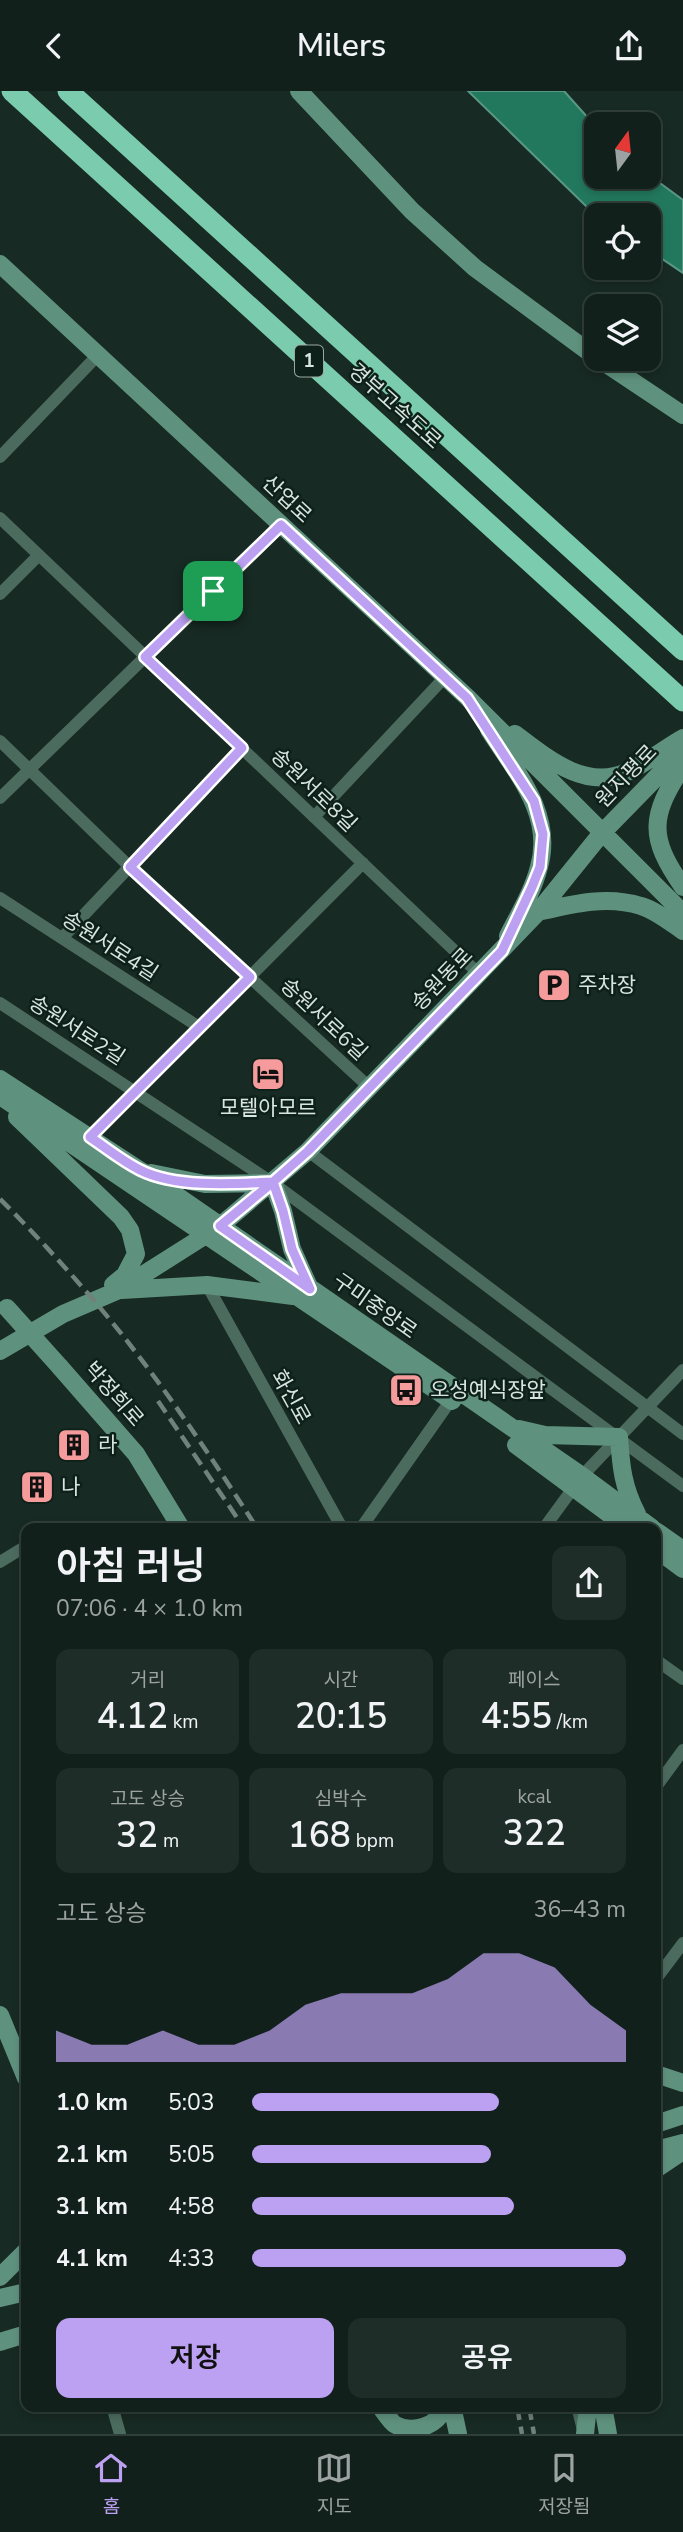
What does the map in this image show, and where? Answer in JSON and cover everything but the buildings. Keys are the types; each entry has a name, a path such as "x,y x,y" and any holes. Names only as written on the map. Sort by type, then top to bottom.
{"highway":[{"name":"경부고속도로","path":"12,91 683,701"},
{"name":"경부고속도로","path":"68,91 683,650"}],"street":[{"path":"299,91 412,211 475,268 584,348"},
{"name":"산업로","path":"0,264 445,677 683,913"},
{"path":"0,457 98,355"},
{"path":"617,371 683,415"},
{"name":"송원서로8길","path":"0,518 479,974"},
{"path":"0,798 281,525"},
{"path":"0,594 39,555"},
{"path":"314,817 445,677"},
{"path":"467,698 555,763 580,775 594,777 628,772 683,738"},
{"path":"467,698 534,801 542,827 540,867 502,951"},
{"name":"송원서로6길","path":"0,741 130,867 368,1086"},
{"path":"62,938 242,748"},
{"name":"원지평로","path":"601,834 683,750"},
{"path":"683,766 660,805 657,825 663,855 683,887"},
{"name":"송원동로","path":"0,1352 63,1314 118,1290 213,1231 273,1182 308,1151 368,1086 502,951 538,912 601,834"},
{"path":"90,1137 363,863"},
{"name":"송원서로4길","path":"0,898 199,1027"},
{"path":"538,912 573,904 618,901 642,906 683,930"},
{"name":"송원서로2길","path":"0,1003 273,1182"},
{"name":"구미중앙로","path":"0,1079 141,1171 213,1231"},
{"path":"0,1098 121,1217 135,1243 136,1254 125,1275 112,1286 63,1314"},
{"name":"구미중앙로","path":"0,1098 213,1231 450,1400 640,1523"},
{"path":"308,1151 683,1434"},
{"path":"141,1171 205,1184 273,1182 683,1486"},
{"path":"118,1290 206,1285 303,1293 273,1182"},
{"name":"화신로","path":"206,1285 339,1523"},
{"name":"구미중앙로","path":"303,1293 509,1426 578,1482"},
{"name":"박정희로","path":"4,1304 136,1454 178,1523"},
{"path":"548,1523 578,1482 683,1370"},
{"path":"364,1523 450,1400"},
{"path":"509,1426 545,1435 619,1437"},
{"path":"619,1437 622,1476 628,1497 642,1523"},
{"name":"구미중앙로","path":"661,1536 683,1550"},
{"path":"0,1562 21,1549"},
{"path":"661,1553 683,1569"},
{"path":"661,1664 683,1679"},
{"path":"661,1780 683,1750"},
{"path":"661,1972 683,1943"},
{"path":"0,2015 21,2066"},
{"path":"661,2076 683,2083"},
{"path":"661,2122 683,2115"},
{"path":"661,2149 683,2143"},
{"path":"661,2166 683,2151"},
{"path":"0,2277 21,2256"},
{"path":"0,2298 21,2293"},
{"path":"0,2341 21,2335"},
{"path":"114,2412 120,2434"},
{"path":"375,2412 399,2431 420,2430 429,2426 437,2420 441,2412"},
{"path":"385,2412 399,2431"},
{"path":"452,2412 454,2432"},
{"path":"578,2412 584,2434"},
{"path":"584,2434 589,2412"},
{"path":"594,2412 607,2434"},
{"path":"604,2412 607,2434"}],"shaded area":[{"path":"468,91 564,91 584,113 584,189 662,189 662,185 683,200 683,273 661,258 661,203 584,204"}],"railway":[{"path":"0,1199 74,1277 131,1346 196,1436 254,1523"},
{"path":"158,1401 241,1523"},
{"path":"518,2412 522,2434"},
{"path":"530,2412 534,2434"}],"place":[{"name":"주차장","path":"554,985"},
{"name":"모텔아모르","path":"268,1074"},
{"name":"오성예식장앞","path":"406,1390"},
{"name":"라","path":"74,1445"},
{"name":"나","path":"37,1487"}],"route":[{"path":"213,591 145,657 242,748 130,867 250,977 90,1137 141,1171 164,1177 205,1184 273,1182 220,1226 310,1289 292,1249 273,1182 308,1151 368,1086 502,951 540,867 543,834 534,801 467,698 281,525 213,591"}]}
